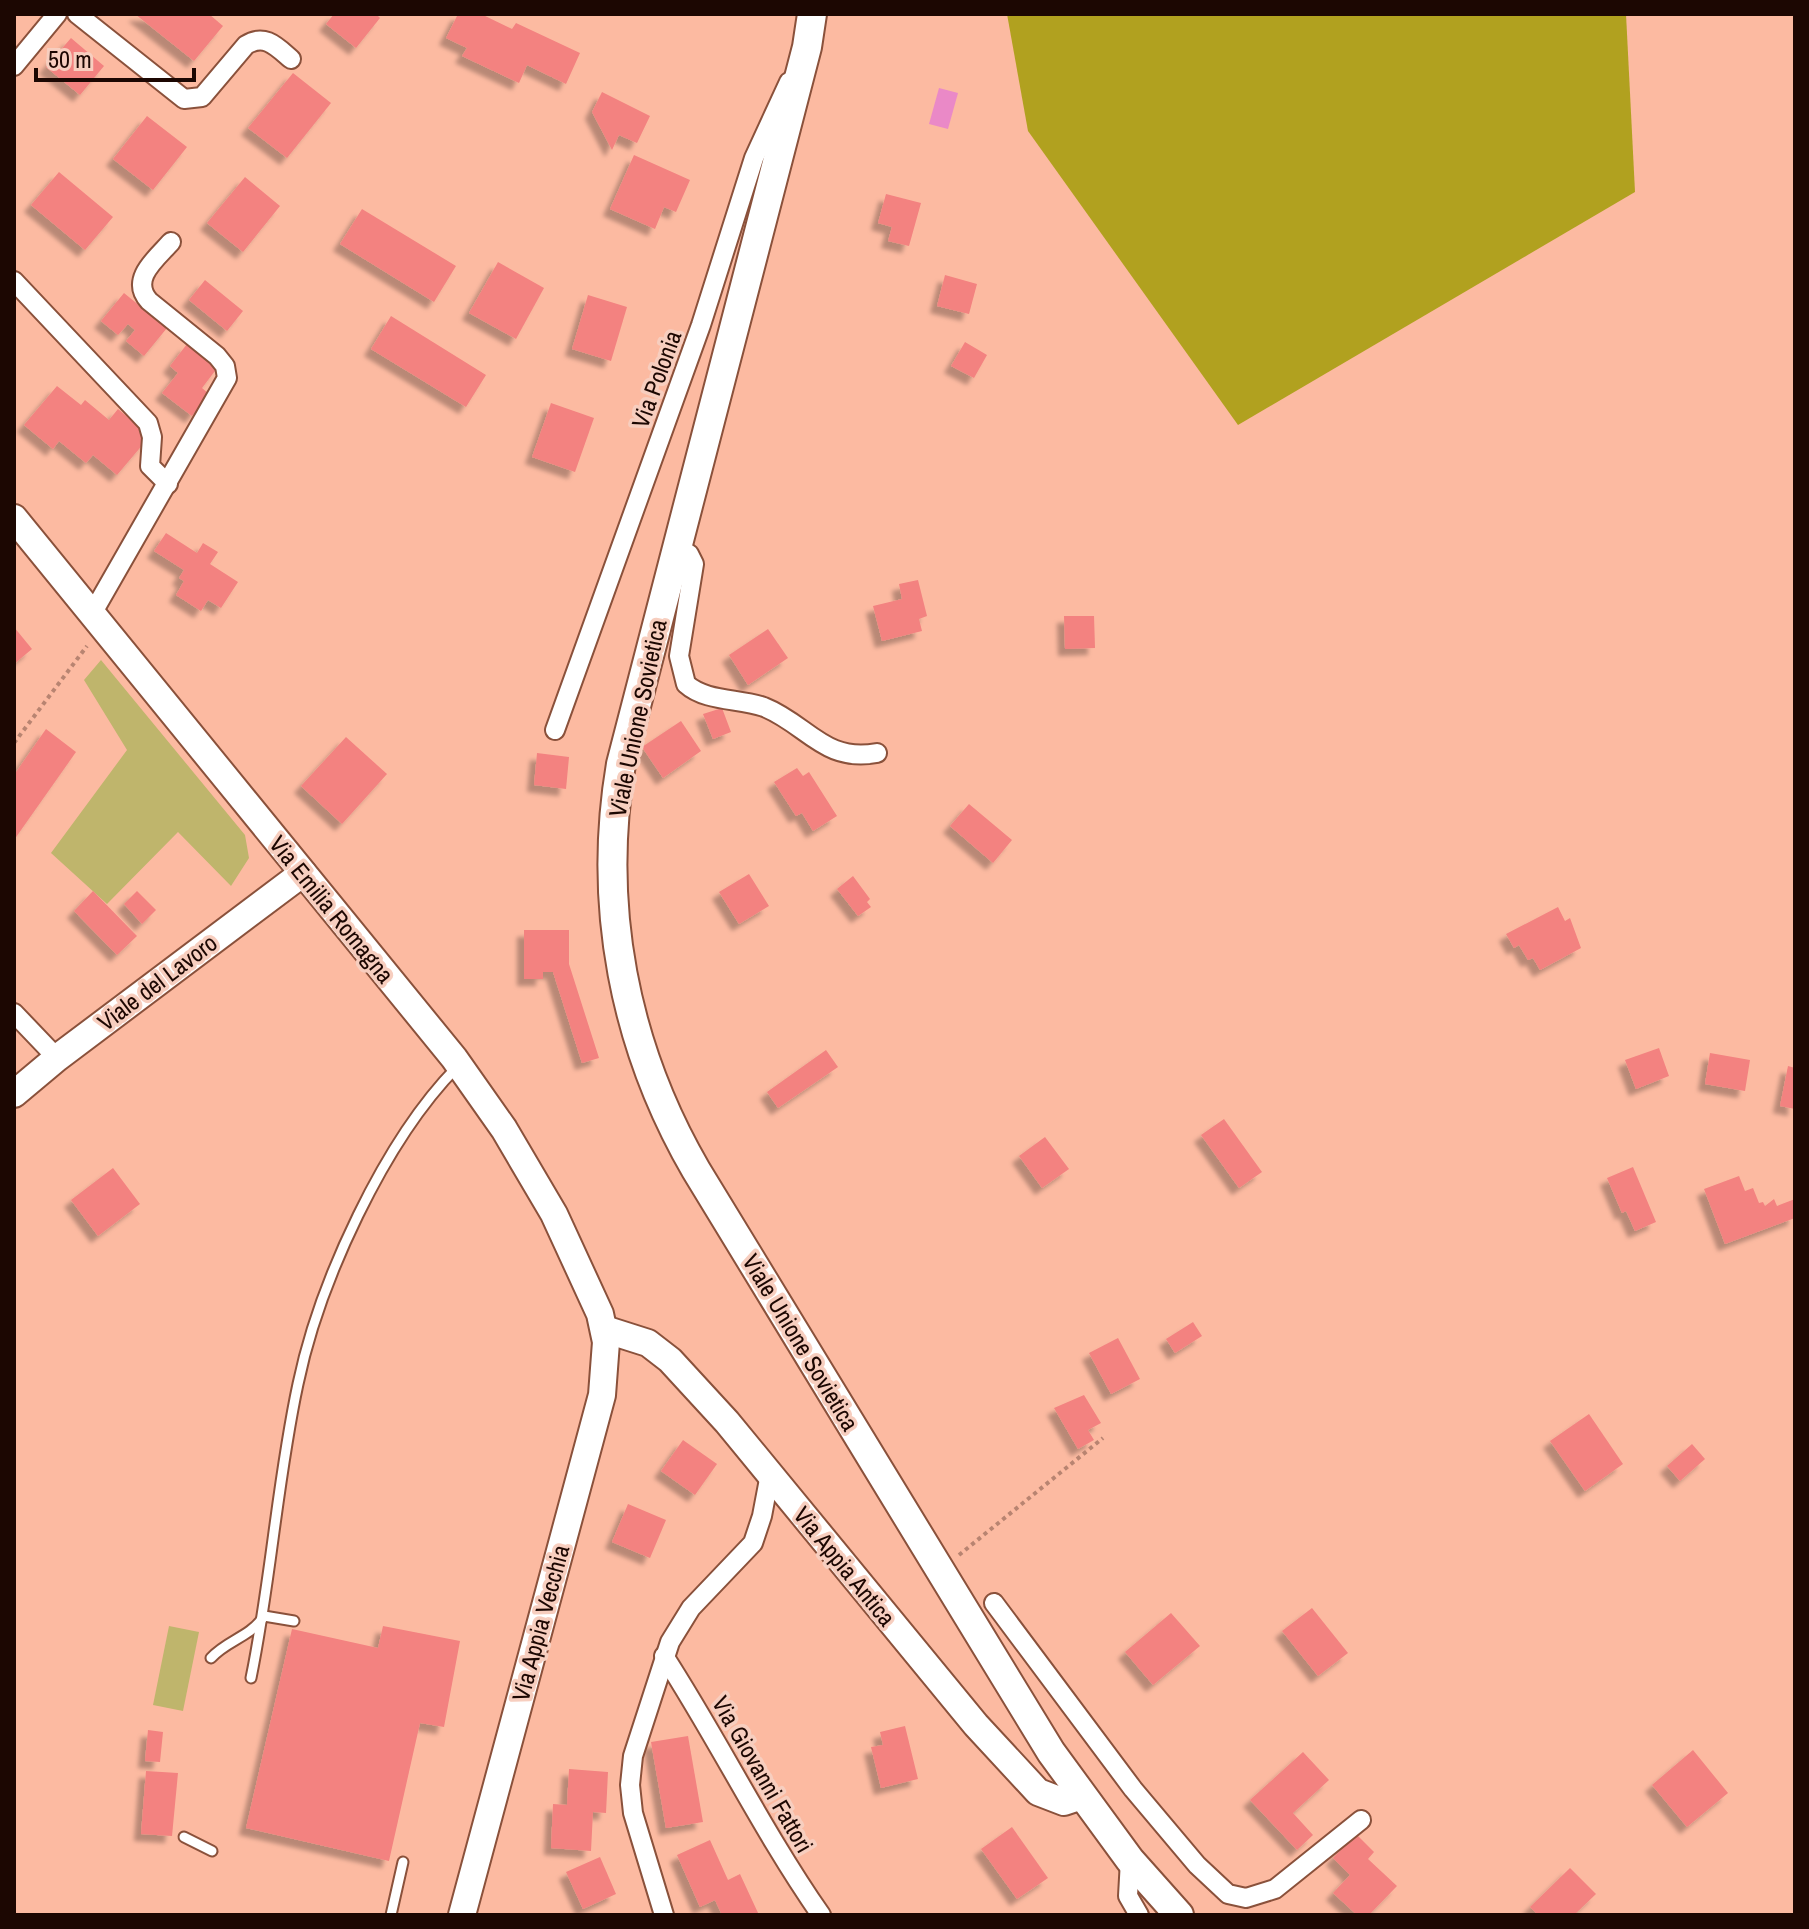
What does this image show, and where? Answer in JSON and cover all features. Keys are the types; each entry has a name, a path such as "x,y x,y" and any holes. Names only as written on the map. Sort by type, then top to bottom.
{"main road":[{"name":"Viale Unione Sovietica","path":"812,14 807,47 627,737 614,813 611,860 615,927 629,1009 652,1081 684,1149 969,1618 1082,1796 1130,1860 1179,1915"},
{"name":"Via Emilia Romagna","path":"14,518 459,1065 543,1192 595,1300 604,1329"},
{"name":"Viale del Lavoro","path":"14,1094 57,1058 303,873"},
{"name":"Via Appia Antica","path":"604,1329 648,1343 670,1360 770,1474 976,1725 1038,1792 1064,1802 1082,1796"},
{"name":"Via Appia Vecchia","path":"462,1915 602,1395 606,1356 604,1329"}],"street":[{"path":"14,66 57,14"},
{"path":"77,14 184,99 202,97 246,45 255,40 271,42 291,59"},
{"name":"Via Polonia","path":"555,730 701,325 751,167 807,47"},
{"path":"97,620 168,484 221,392 227,371 217,356 149,301 142,291 146,271 171,242"},
{"path":"14,281 148,423 152,437 150,466 168,484"},
{"path":"677,547 689,554 694,564 679,656 686,684 706,695 769,709 838,753 877,753"},
{"path":"14,1013 57,1058"},
{"path":"664,1915 643,1850 630,1785 633,1756 664,1656 691,1608 753,1543 770,1474"},
{"path":"969,1618 997,1602 1133,1789 1197,1865 1228,1894 1246,1898 1275,1889 1361,1820"},
{"name":"Via Giovanni Fattori","path":"664,1656 705,1719 786,1865 821,1915"},
{"path":"1130,1860 1128,1896 1139,1915"}],"lane":[{"path":"251,1678 264,1616 298,1383 315,1323 354,1223 395,1149 434,1090 459,1065"},
{"path":"264,1616 294,1621"},
{"path":"211,1658 220,1647 250,1632 264,1616"},
{"path":"184,1837 212,1851"},
{"path":"391,1915 403,1862"}],"path":[{"path":"14,743 97,620"},
{"path":"940,1570 1103,1438"}],"shaded area":[{"path":"1007,14 1626,14 1635,192 1238,425 1028,131"},
{"path":"939,88 958,93 948,129 929,124"},
{"path":"101,660 245,835 249,858 231,886 178,832 107,904 51,853 127,750 84,680"},
{"path":"169,1626 199,1632 183,1711 153,1705"}],"building":[{"path":"135,14 209,14 223,26 194,61"},
{"path":"334,14 376,14 380,18 356,48 326,24"},
{"path":"458,14 481,14 512,29 516,23 580,53 566,84 527,65 519,83 462,56 467,48 446,38"},
{"path":"71,38 104,66 80,95 46,67"},
{"path":"293,73 331,103 287,158 248,128"},
{"path":"602,92 650,116 637,143 619,135 612,150 592,112"},
{"path":"147,116 187,147 153,190 113,159"},
{"path":"634,155 690,180 676,212 664,207 655,229 610,209"},
{"path":"59,172 113,217 85,250 31,205"},
{"path":"245,177 280,206 243,252 207,223"},
{"path":"886,194 921,203 909,246 888,241 892,227 878,223"},
{"path":"362,209 456,266 434,302 340,244"},
{"path":"498,262 544,288 516,339 469,313"},
{"path":"945,275 977,284 969,314 937,306"},
{"path":"205,280 243,311 227,331 189,300"},
{"path":"124,293 167,328 144,356 126,341 135,330 128,324 118,335 101,321"},
{"path":"588,295 627,307 611,361 572,349"},
{"path":"391,316 486,375 466,407 371,349"},
{"path":"965,342 987,355 974,378 951,366"},
{"path":"187,344 218,367 202,388 209,394 192,416 162,393 178,373 170,366"},
{"path":"57,386 81,405 85,400 109,420 118,409 150,436 117,475 93,455 86,463 59,441 53,449 24,425"},
{"path":"551,403 594,418 575,472 532,457"},
{"path":"166,533 197,553 203,543 218,552 210,564 238,582 221,608 208,600 201,611 176,595 184,581 179,578 184,570 154,551"},
{"path":"918,580 927,616 919,619 922,631 882,641 873,606 902,599 899,584"},
{"path":"1064,616 1094,616 1095,648 1065,649"},
{"path":"14,627 32,649 14,664"},
{"path":"768,629 788,658 748,685 729,655"},
{"path":"722,708 731,732 713,739 703,714"},
{"path":"681,721 701,751 663,778 642,747"},
{"path":"46,729 76,752 14,840 14,775"},
{"path":"346,737 387,774 342,824 301,786"},
{"path":"537,753 569,757 566,789 534,785"},
{"path":"797,768 803,776 809,772 837,816 813,831 802,813 796,816 774,782"},
{"path":"969,804 1012,840 993,863 950,826"},
{"path":"749,874 769,906 739,924 719,892"},
{"path":"853,876 870,899 867,902 871,907 858,916 837,889"},
{"path":"93,891 137,936 117,955 74,911"},
{"path":"137,891 156,910 142,924 124,904"},
{"path":"1558,907 1565,921 1570,918 1581,948 1540,970 1533,958 1528,960 1519,945 1514,948 1506,934"},
{"path":"524,930 569,930 569,964 599,1058 582,1063 553,972 543,972 543,979 524,979"},
{"path":"1659,1048 1669,1076 1636,1089 1625,1060"},
{"path":"826,1050 838,1067 778,1108 767,1092"},
{"path":"1710,1053 1750,1060 1745,1091 1705,1084"},
{"path":"1788,1066 1795,1068 1795,1109 1780,1106"},
{"path":"1224,1119 1262,1172 1239,1188 1201,1135"},
{"path":"1045,1137 1069,1169 1042,1188 1019,1156"},
{"path":"1633,1167 1656,1222 1635,1231 1626,1211 1622,1213 1607,1178"},
{"path":"113,1168 140,1204 98,1236 71,1200"},
{"path":"1739,1176 1745,1191 1753,1188 1759,1203 1763,1202 1765,1206 1774,1199 1777,1206 1795,1199 1795,1218 1725,1244 1704,1189"},
{"path":"1193,1322 1202,1336 1175,1353 1166,1339"},
{"path":"1118,1338 1140,1379 1111,1394 1089,1353"},
{"path":"1084,1395 1101,1423 1088,1430 1094,1440 1078,1449 1054,1408"},
{"path":"1589,1414 1623,1464 1585,1491 1550,1441"},
{"path":"683,1440 717,1464 695,1495 661,1471"},
{"path":"1692,1444 1705,1459 1680,1481 1667,1466"},
{"path":"628,1504 666,1520 650,1558 612,1542"},
{"path":"1312,1608 1348,1653 1318,1676 1282,1631"},
{"path":"1171,1613 1200,1646 1153,1685 1125,1652"},
{"path":"383,1626 460,1641 444,1727 420,1723 389,1861 246,1828 292,1629 378,1648"},
{"path":"905,1726 918,1779 881,1788 871,1747 883,1745 880,1732"},
{"path":"148,1730 163,1732 160,1762 145,1761"},
{"path":"688,1736 703,1822 666,1828 651,1742"},
{"path":"1693,1750 1728,1793 1687,1827 1652,1785"},
{"path":"1303,1752 1329,1780 1293,1813 1313,1835 1297,1850 1250,1800"},
{"path":"569,1769 608,1772 606,1813 593,1812 591,1851 551,1848 553,1804 567,1805"},
{"path":"146,1771 178,1773 172,1836 141,1834"},
{"path":"1012,1827 1048,1878 1017,1899 981,1849"},
{"path":"1356,1834 1374,1852 1368,1859 1397,1886 1369,1915 1357,1915 1333,1893 1350,1875 1333,1858"},
{"path":"710,1840 728,1880 740,1874 759,1915 722,1915 715,1900 700,1907 677,1855"},
{"path":"600,1857 616,1894 583,1909 566,1872"},
{"path":"1570,1868 1596,1894 1574,1915 1538,1915 1530,1907"}]}
